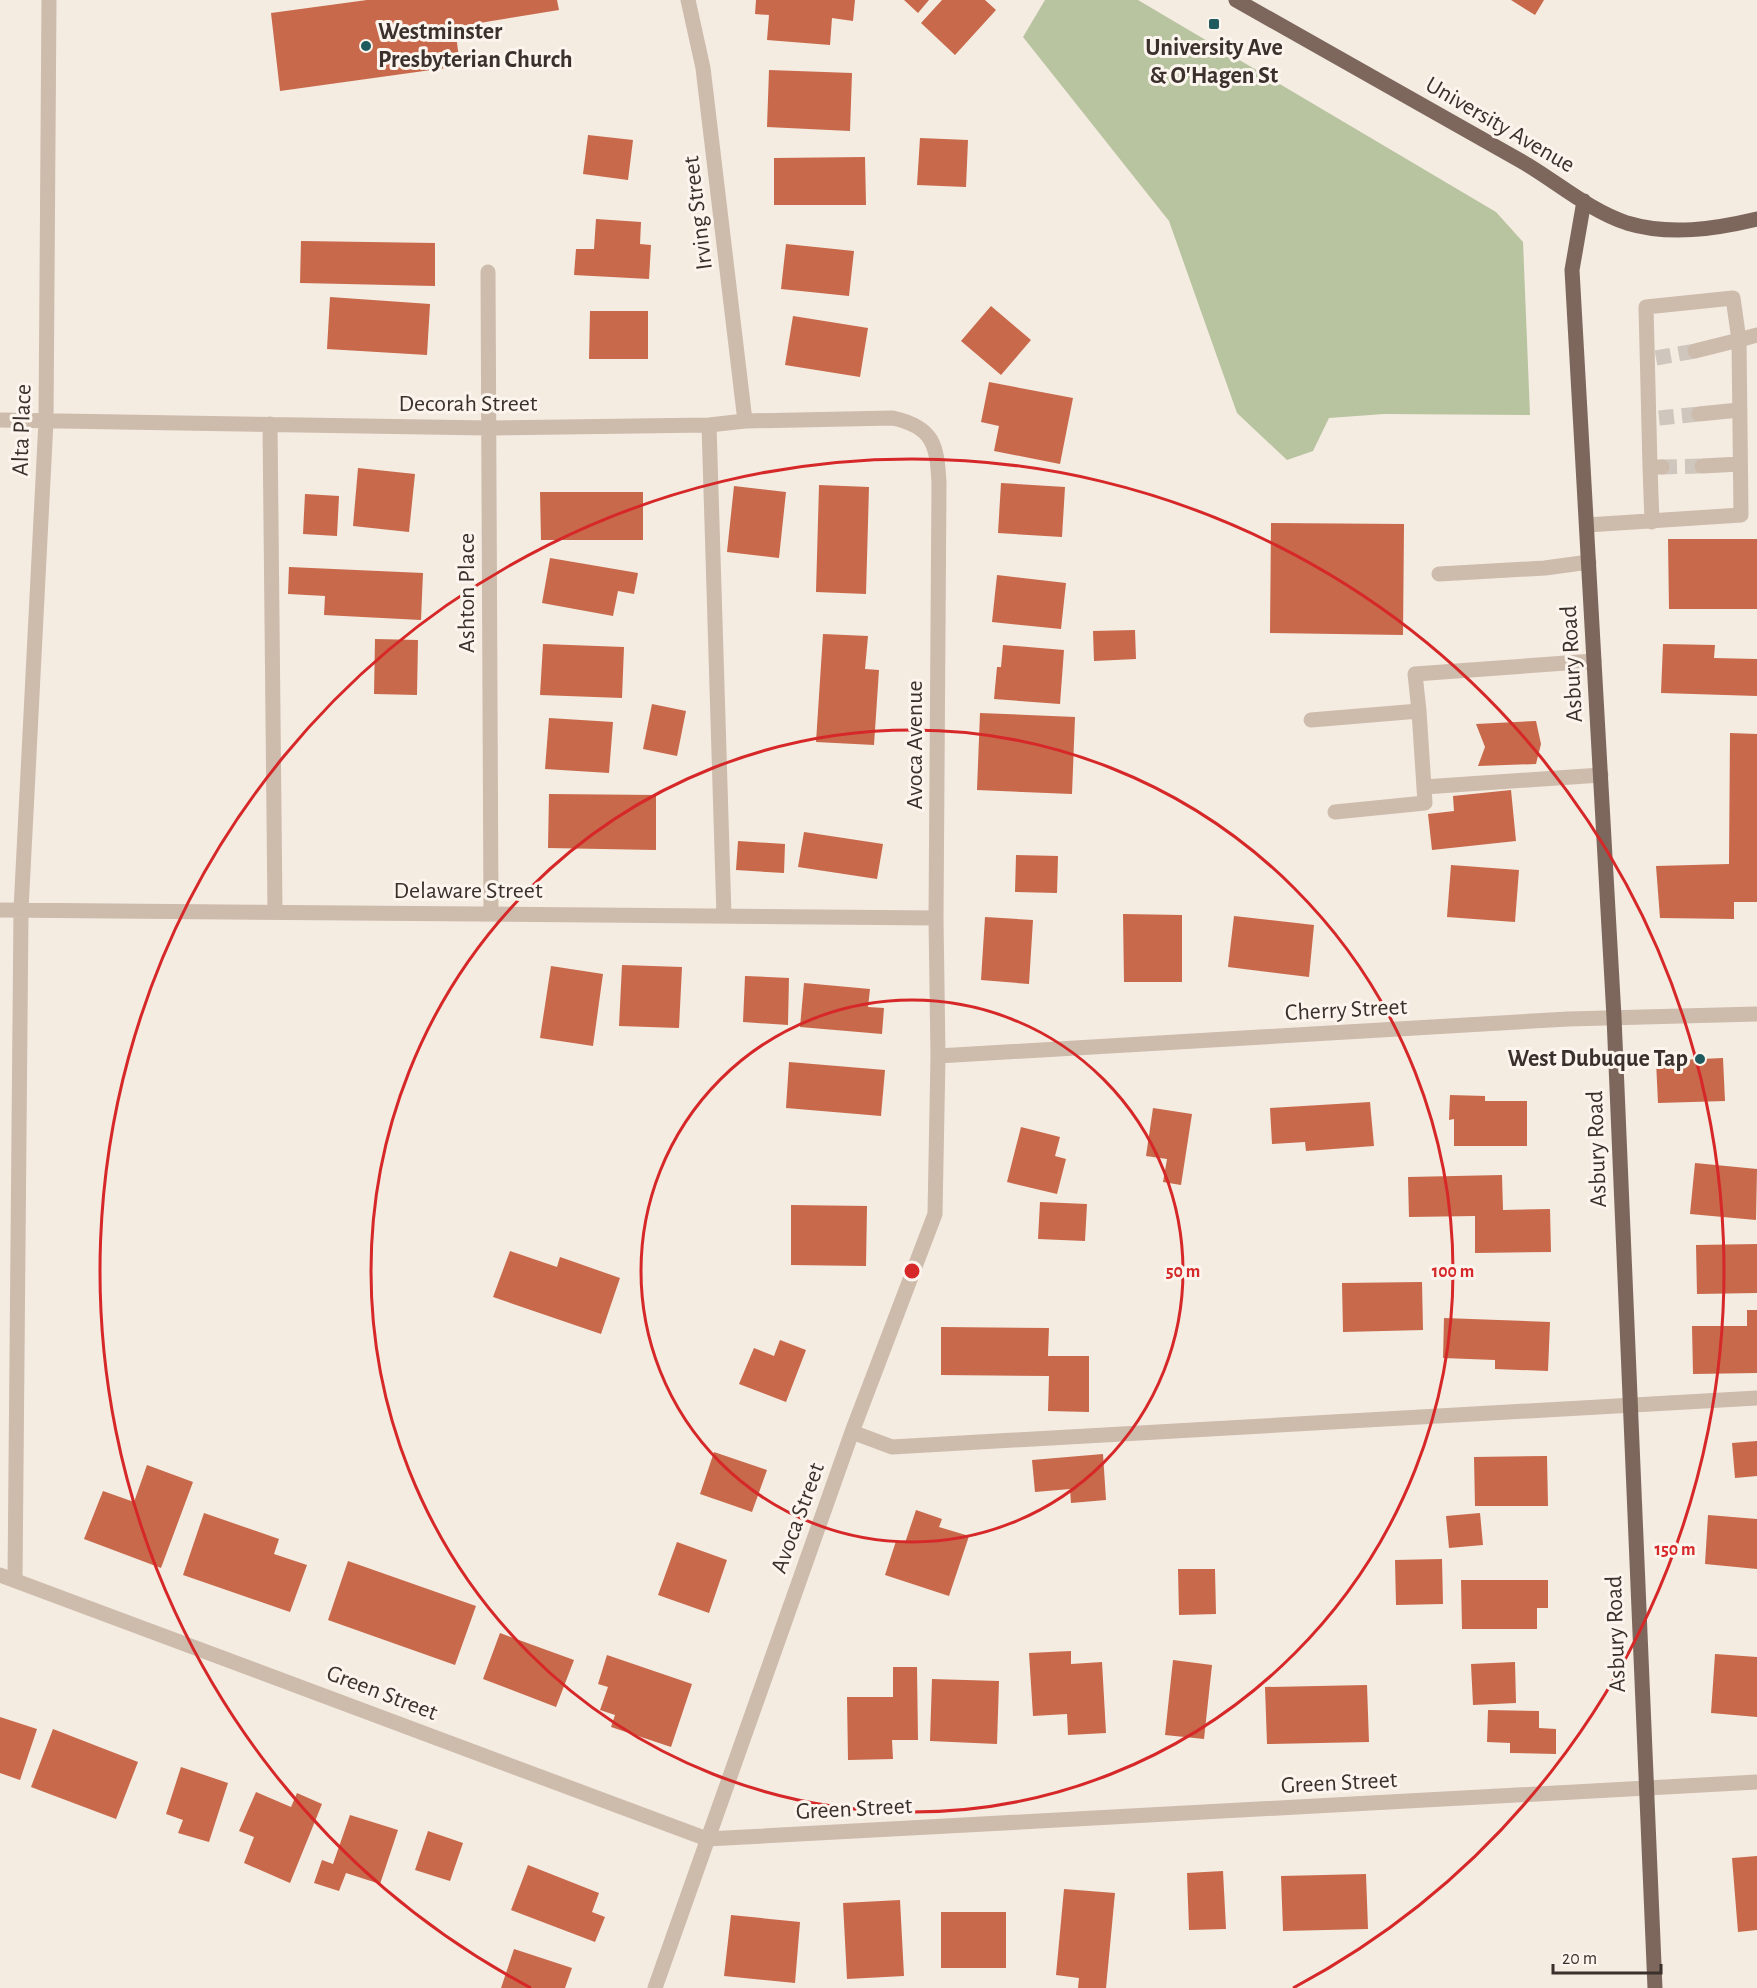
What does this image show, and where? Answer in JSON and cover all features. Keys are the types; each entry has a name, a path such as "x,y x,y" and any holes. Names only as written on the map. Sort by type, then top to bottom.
{"main road":[{"name":"University Avenue","path":"1236,0 1626,223 1672,231 1722,227 1757,219"},
{"name":"Asbury Road","path":"1584,201 1572,270 1614,1017 1655,1988"}],"street":[{"name":"Alta Place","path":"15,1580 21,910 46,421 50,0"},
{"name":"Irving Street","path":"688,0 703,68 745,422"},
{"name":"Ashton Place","path":"488,272 491,914"},
{"path":"1587,525 1652,522 1741,514 1739,340 1733,298 1646,307 1652,359 1656,467 1652,522"},
{"path":"1695,351 1757,335"},
{"path":"1699,414 1739,410"},
{"name":"Decorah Street","path":"0,420 488,428 709,425 893,418 914,423 930,436"},
{"path":"270,424 275,912"},
{"path":"709,425 724,916"},
{"name":"Avoca Avenue","path":"930,436 938,456 939,483 936,918 938,1056"},
{"path":"1702,466 1740,464"},
{"path":"1439,573 1545,568 1589,562"},
{"path":"1335,812 1425,803 1415,674 1594,661"},
{"path":"1311,720 1419,711"},
{"path":"1424,787 1601,775"},
{"name":"Delaware Street","path":"0,910 936,918"},
{"name":"Cherry Street","path":"938,1056 1614,1017 1757,1014"},
{"name":"Avoca Street","path":"655,1988 852,1432 935,1214 938,1056"},
{"path":"852,1432 892,1447 1757,1398"},
{"name":"Green Street","path":"0,1575 707,1839 1757,1782"}],"green space":[{"path":"1045,0 1138,0 1496,212 1523,242 1530,415 1384,414 1329,418 1313,451 1287,460 1237,413 1169,221 1023,37"}],"building":[{"name":"Westminster Presbyterian Church","path":"367,0 557,0 559,10 455,27 460,66 280,91 271,13"},
{"path":"756,0 855,0 853,21 832,18 830,45 767,40 769,15 755,14"},
{"path":"904,0 929,0 918,13"},
{"path":"942,0 985,0 996,10 955,55 921,23"},
{"path":"1511,0 1544,0 1535,15"},
{"path":"769,70 852,73 850,131 767,127"},
{"path":"588,135 633,140 628,180 583,174"},
{"path":"920,138 968,140 966,187 917,185"},
{"path":"865,157 866,205 774,205 774,158"},
{"path":"596,219 641,222 640,244 651,245 649,279 574,275 576,249 594,249"},
{"path":"301,241 435,243 435,286 300,283"},
{"path":"786,244 854,251 849,296 781,289"},
{"path":"330,297 430,304 427,355 327,349"},
{"path":"991,306 1031,340 1001,375 961,341"},
{"path":"590,311 648,311 648,359 589,359"},
{"path":"793,316 868,328 860,377 785,365"},
{"path":"989,382 1073,398 1060,464 994,451 999,426 981,422"},
{"path":"358,468 415,474 409,532 353,526"},
{"path":"1001,483 1065,487 1062,537 998,533"},
{"path":"819,485 869,487 866,594 816,592"},
{"path":"734,486 786,492 779,558 727,552"},
{"path":"540,492 643,492 643,540 541,540"},
{"path":"305,494 339,496 337,536 303,534"},
{"path":"1271,523 1404,524 1403,635 1270,633"},
{"path":"1668,539 1757,539 1757,609 1669,609"},
{"path":"550,558 638,573 634,594 618,591 613,616 542,603"},
{"path":"289,567 423,573 421,620 324,615 325,596 288,594"},
{"path":"997,575 1066,583 1061,629 992,622"},
{"path":"1135,630 1136,659 1094,661 1093,631"},
{"path":"823,634 868,636 865,669 879,670 874,745 816,742"},
{"path":"375,639 418,640 417,695 374,694"},
{"path":"543,644 624,647 622,698 540,695"},
{"path":"1663,644 1715,645 1714,658 1757,659 1757,696 1661,693"},
{"path":"1003,645 1064,650 1060,704 994,699 997,667 1001,667"},
{"path":"652,704 686,711 677,756 643,749"},
{"path":"980,713 1075,717 1072,794 977,790"},
{"path":"549,718 613,722 609,773 545,769"},
{"path":"1536,721 1541,744 1536,764 1478,766 1485,747 1476,724"},
{"path":"1730,733 1757,734 1757,902 1734,902 1734,919 1660,918 1656,866 1729,864"},
{"path":"1511,790 1516,841 1432,850 1428,814 1454,811 1453,796"},
{"path":"549,794 656,795 656,850 548,848"},
{"path":"804,832 883,844 877,879 798,867"},
{"path":"738,841 785,844 784,873 736,870"},
{"path":"1016,855 1058,856 1057,893 1015,892"},
{"path":"1451,865 1519,870 1515,922 1447,917"},
{"path":"1123,914 1182,915 1182,982 1124,982"},
{"path":"1234,916 1314,925 1309,977 1228,967"},
{"path":"985,917 1033,920 1029,984 981,980"},
{"path":"622,965 682,967 679,1028 619,1026"},
{"path":"551,966 603,974 593,1046 540,1038"},
{"path":"745,976 789,978 788,1025 743,1022"},
{"path":"804,983 870,989 868,1007 884,1008 882,1034 800,1027"},
{"path":"1723,1058 1725,1101 1658,1103 1656,1061"},
{"path":"789,1062 885,1070 881,1116 786,1108"},
{"path":"1450,1095 1485,1096 1485,1101 1527,1101 1527,1146 1454,1146 1454,1119 1449,1120"},
{"path":"1370,1102 1374,1146 1306,1151 1305,1142 1272,1144 1270,1108"},
{"path":"1153,1108 1192,1114 1181,1185 1163,1182 1167,1159 1146,1156"},
{"path":"1021,1127 1060,1137 1055,1156 1066,1159 1057,1194 1007,1182"},
{"path":"1695,1163 1757,1169 1756,1220 1690,1214"},
{"path":"1502,1175 1503,1210 1550,1209 1551,1252 1475,1253 1475,1216 1409,1217 1408,1177"},
{"path":"1040,1202 1087,1204 1085,1241 1038,1239"},
{"path":"791,1205 867,1206 866,1266 791,1265"},
{"path":"1757,1244 1757,1293 1697,1294 1696,1245"},
{"path":"510,1251 557,1267 560,1257 620,1278 601,1334 493,1297"},
{"path":"1422,1282 1423,1330 1343,1332 1342,1283"},
{"path":"1747,1310 1757,1310 1757,1373 1693,1374 1692,1326 1747,1326"},
{"path":"1444,1318 1550,1322 1548,1371 1495,1369 1495,1360 1443,1358"},
{"path":"941,1327 1049,1328 1048,1356 1089,1356 1089,1412 1048,1411 1049,1376 941,1375"},
{"path":"780,1340 806,1350 786,1402 739,1384 754,1348 774,1356"},
{"path":"1757,1441 1757,1476 1735,1478 1732,1443"},
{"path":"714,1452 767,1470 752,1512 700,1494"},
{"path":"1103,1454 1106,1500 1071,1503 1070,1489 1035,1492 1032,1460"},
{"path":"1547,1456 1548,1506 1475,1506 1474,1457"},
{"path":"147,1465 193,1482 161,1568 84,1539 103,1491 134,1502"},
{"path":"916,1510 942,1519 939,1527 969,1536 949,1596 885,1575 896,1541 905,1543"},
{"path":"204,1513 279,1539 274,1554 307,1565 290,1612 183,1575"},
{"path":"1480,1513 1483,1545 1449,1548 1446,1516"},
{"path":"1708,1515 1757,1519 1757,1569 1705,1564"},
{"path":"677,1542 727,1560 709,1613 658,1595"},
{"path":"1442,1559 1443,1604 1396,1605 1395,1560"},
{"path":"348,1561 476,1606 455,1665 328,1620"},
{"path":"1178,1569 1215,1569 1216,1614 1179,1615"},
{"path":"1461,1580 1548,1580 1548,1608 1537,1608 1537,1629 1462,1629"},
{"path":"500,1633 574,1660 556,1707 483,1679"},
{"path":"1071,1651 1071,1664 1102,1662 1106,1733 1068,1735 1067,1714 1033,1716 1029,1653"},
{"path":"1715,1654 1757,1657 1757,1717 1711,1713"},
{"path":"607,1655 692,1684 671,1747 611,1727 615,1715 600,1710 608,1687 598,1684"},
{"path":"1173,1660 1212,1665 1204,1739 1165,1735"},
{"path":"1515,1662 1516,1703 1473,1705 1471,1664"},
{"path":"893,1667 917,1667 918,1740 892,1740 893,1759 848,1760 847,1697 893,1697"},
{"path":"932,1679 999,1681 997,1744 930,1741"},
{"path":"1367,1685 1369,1742 1267,1744 1265,1687"},
{"path":"1488,1710 1539,1711 1539,1728 1556,1729 1556,1754 1510,1753 1510,1743 1487,1742"},
{"path":"0,1717 37,1729 20,1780 0,1773"},
{"path":"53,1729 138,1762 116,1819 31,1787"},
{"path":"181,1767 228,1783 209,1842 178,1833 183,1820 166,1814"},
{"path":"256,1792 291,1807 297,1793 322,1804 290,1883 244,1863 254,1837 239,1831"},
{"path":"350,1815 398,1830 380,1884 346,1873 339,1891 314,1883 322,1860 333,1864"},
{"path":"428,1831 463,1843 450,1881 415,1870"},
{"path":"1757,1856 1757,1930 1738,1932 1732,1858"},
{"path":"528,1865 599,1893 592,1912 605,1917 595,1942 511,1910"},
{"path":"1223,1871 1226,1929 1189,1930 1187,1873"},
{"path":"1366,1874 1368,1929 1283,1931 1281,1876"},
{"path":"1064,1889 1115,1893 1106,1988 1078,1988 1079,1978 1056,1975"},
{"path":"900,1900 904,1976 847,1979 843,1903"},
{"path":"941,1912 1006,1912 1006,1968 941,1968"},
{"path":"731,1915 800,1922 795,1983 724,1976"},
{"path":"514,1949 572,1968 565,1988 501,1988"}],"tunnel":[{"path":"1656,358 1695,351"},
{"path":"1659,418 1699,414"},
{"path":"1662,467 1702,466"}],"place":[{"name":"University Ave & O'Hagen St","path":"1214,24"},
{"name":"Westminster Presbyterian Church","path":"366,46"},
{"name":"West Dubuque Tap","path":"1700,1059"}]}
